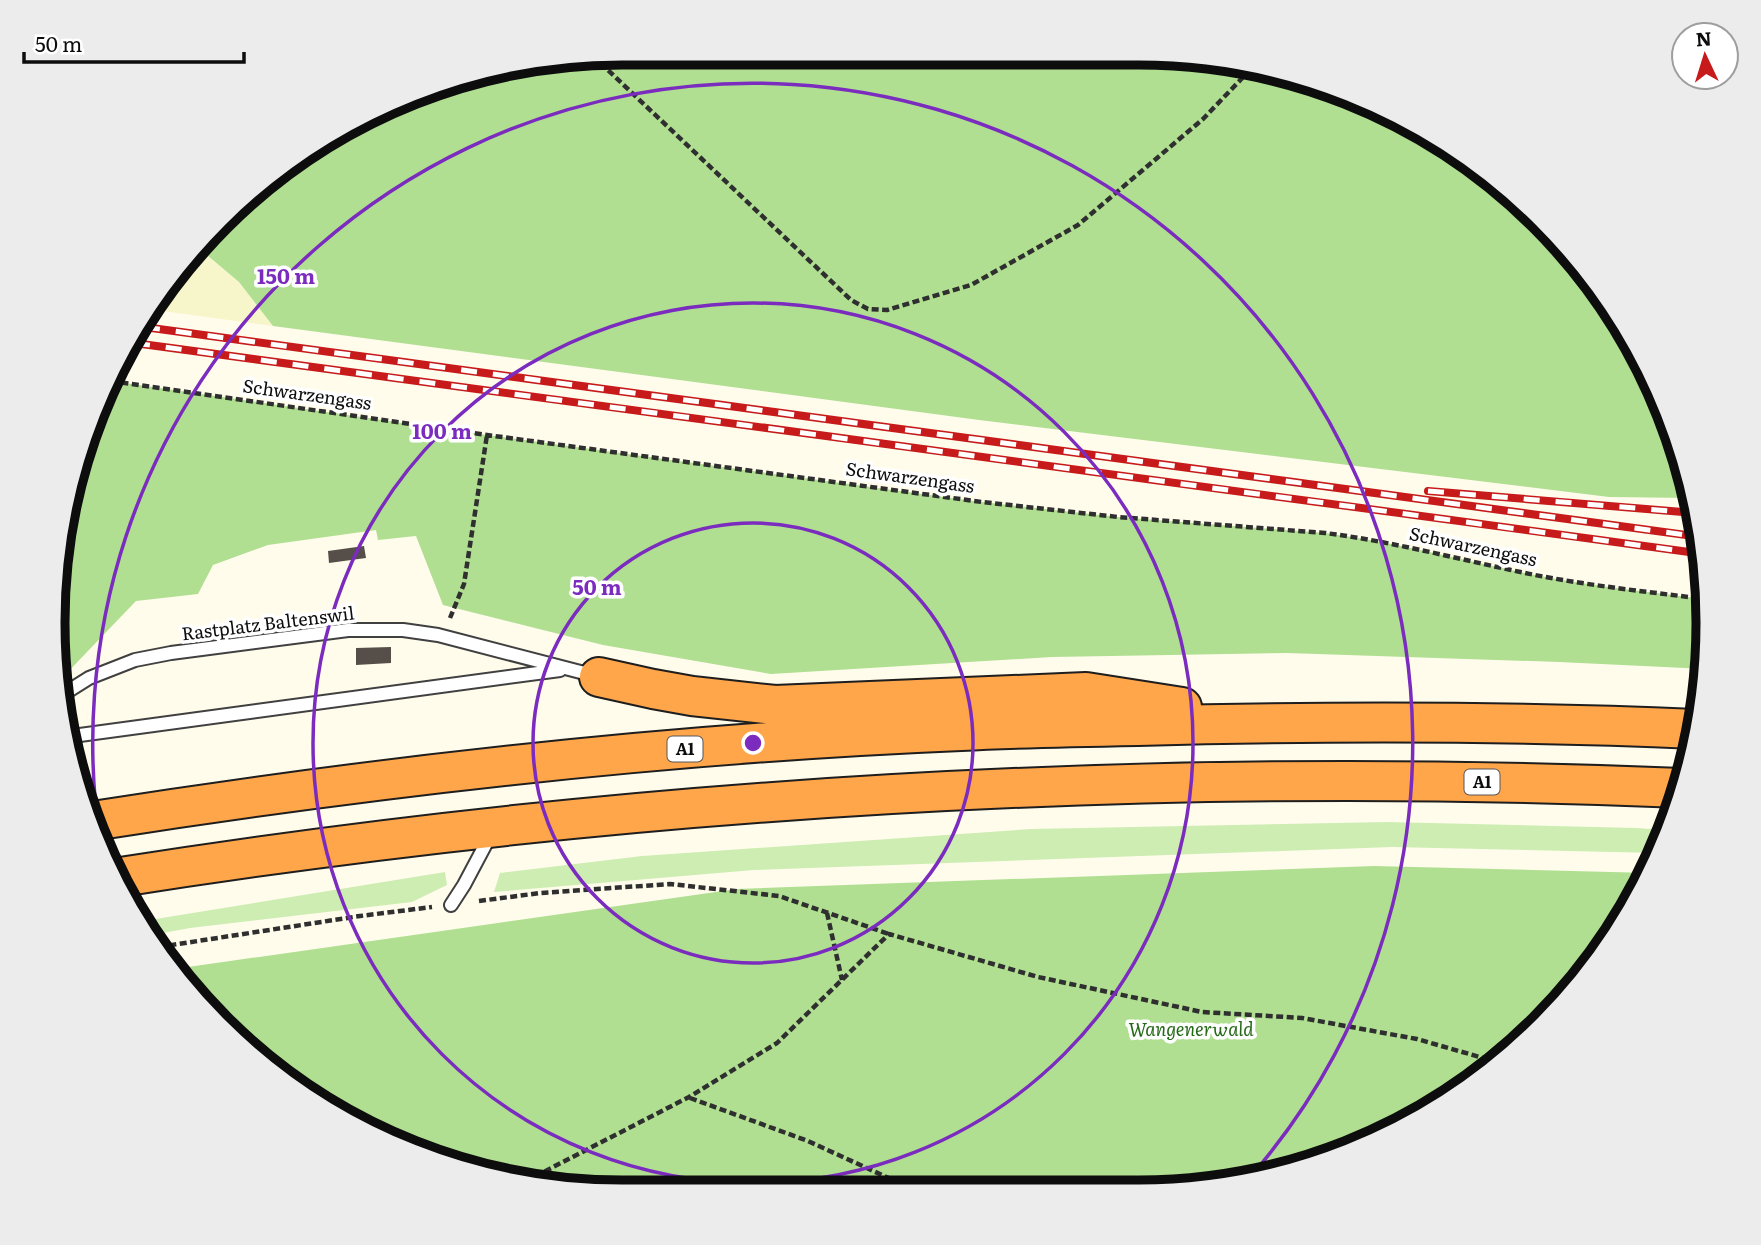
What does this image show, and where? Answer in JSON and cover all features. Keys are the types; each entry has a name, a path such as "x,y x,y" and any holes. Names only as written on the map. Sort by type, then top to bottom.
{"highway":[{"name":"A1","path":"583,673 681,694 775,705 1086,692 1281,722"},
{"name":"A1","path":"101,820 344,785 644,752 803,740 960,731 1281,722 1463,722 1686,729"},
{"name":"A1","path":"126,876 495,827 807,799 964,790 1282,781 1438,781 1671,788"}],"lane":[{"name":"Rastplatz Baltenswil","path":"69,690 89,678 135,660 348,630 403,630 438,635 583,673"},
{"path":"76,736 583,673"},
{"path":"451,905 495,827"}],"path":[{"path":"603,66 851,300 868,309 887,310 971,285 1078,225 1203,119 1245,75"},
{"name":"Schwarzengass","path":"119,382 487,435 1063,512 1365,538 1551,578 1695,598"},
{"path":"453,612 464,584 487,435"},
{"path":"168,946 360,916 540,893 670,884 779,896 889,934 1038,977 1202,1012 1302,1018 1417,1039 1486,1059"},
{"path":"827,913 842,980"},
{"path":"540,1174 689,1097 776,1043 889,934"},
{"path":"689,1097 808,1142 893,1180"}],"shaded area":[{"path":"204,254 239,282 273,326 161,311"}],"green space":[{"path":"622,65 1139,65 1175,66 1247,75 1318,94 1385,122 1417,139 1478,180 1533,228 1581,283 1622,344 1654,409 1667,443 1682,498 1609,497 979,420 273,326 239,282 205,253 228,228 283,180 344,139 409,107 443,94 514,75 586,66"},
{"path":"119,382 982,502 1118,517 1352,537 1556,579 1695,598 1696,622 1694,668 1287,653 1052,657 771,674 603,645 443,605 416,536 378,540 376,530 268,545 213,565 198,594 136,601 67,672 66,586 75,514 94,443"},
{"path":"1387,822 1657,829 1646,853 1392,847 754,870 494,892 500,873 642,856 1031,829"},
{"name":"Wangenerwald","path":"1374,866 1637,873 1602,932 1558,990 1506,1042 1448,1086 1385,1123 1318,1151 1247,1170 1175,1179 622,1180 586,1179 514,1170 443,1151 376,1123 344,1106 283,1065 255,1042 228,1017 185,968 737,889"},
{"path":"445,872 447,885 412,902 160,934 151,920"}],"building":[{"path":"364,546 366,558 329,563 328,551"},
{"path":"391,647 391,663 356,665 356,648"}],"railway":[{"path":"149,328 1689,535"},
{"path":"139,344 1691,552"},
{"path":"1428,491 1686,512"}]}
